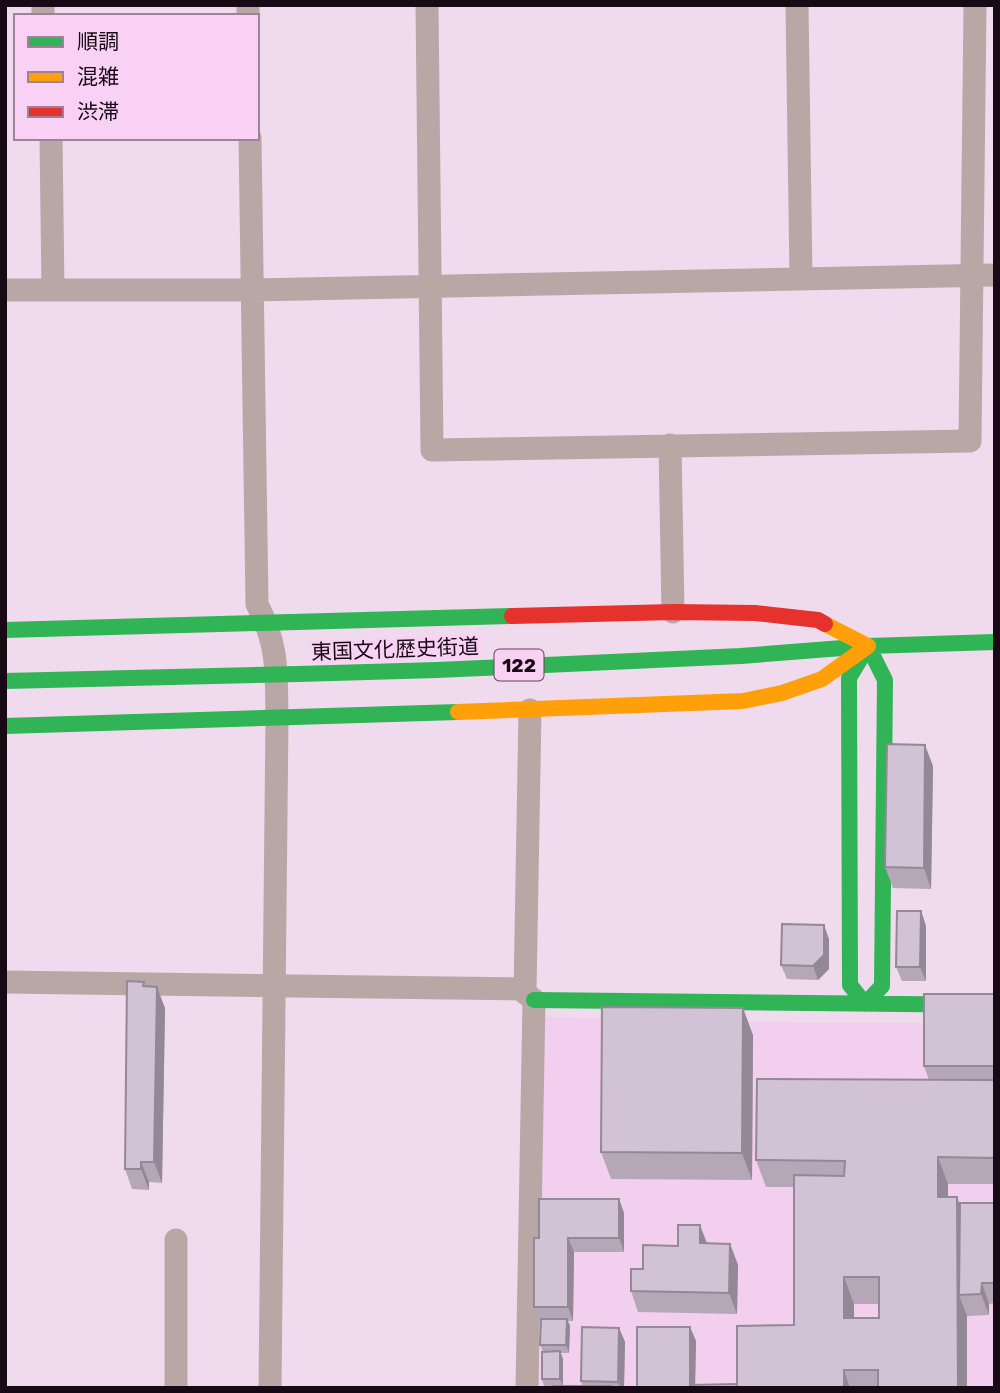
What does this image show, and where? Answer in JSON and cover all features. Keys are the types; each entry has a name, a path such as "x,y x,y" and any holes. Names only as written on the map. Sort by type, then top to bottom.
{"main road":[{"path":"5,630 673,612 755,613 818,620 868,646 885,680 882,986 865,1004"},
{"name":"東国文化歴史街道","path":"5,681 437,670 740,656 868,646 995,642"},
{"path":"5,726 743,701 782,693 821,679 868,646"},
{"path":"865,1004 850,985 849,678 868,646"},
{"path":"529,996 865,1004 995,1004"}],"street":[{"path":"427,5 432,450 971,441 975,5"},
{"path":"797,5 801,278"},
{"path":"51,140 53,290"},
{"path":"250,140 257,604 267,622 275,648 277,718 270,1388"},
{"path":"5,290 251,290 995,275"},
{"path":"670,445 673,612"},
{"path":"527,1388 530,710"},
{"path":"5,982 520,989 529,996"},
{"path":"176,1240 176,1388"}],"shaded area":[{"path":"542,1017 827,1023 995,1023 995,1388 539,1388"}],"building":[{"path":"887,744 925,745 924,868 885,867"},
{"path":"897,911 921,911 920,967 896,967"},
{"path":"782,924 824,925 824,955 813,966 781,965"},
{"path":"127,981 144,982 143,986 157,987 154,1162 141,1162 141,1169 125,1169"},
{"path":"924,994 995,994 995,1066 924,1066"},
{"path":"602,1007 743,1008 742,1153 601,1152"},
{"path":"757,1079 995,1080 995,1158 938,1157 938,1197 957,1197 958,1388 878,1388 878,1370 844,1370 844,1388 737,1388 737,1326 794,1325 794,1175 844,1176 845,1161 756,1160","holes":["844,1277 879,1277 879,1318 844,1318"]},
{"path":"539,1199 619,1199 619,1238 568,1238 568,1307 534,1307 534,1238 539,1238"},
{"path":"960,1203 995,1203 995,1283 982,1283 981,1294 959,1295"},
{"path":"678,1225 700,1225 700,1243 730,1244 729,1293 631,1291 631,1269 643,1269 643,1245 678,1246"},
{"path":"541,1319 567,1319 566,1345 540,1345"},
{"path":"582,1327 619,1328 618,1382 581,1381"},
{"path":"637,1327 690,1327 690,1385 737,1384 737,1388 637,1388"},
{"path":"560,1351 560,1379 542,1379 542,1352"},
{"path":"611,1386 611,1388 553,1388"}],"traffic: fast":[{"path":"5,630 512,616"},
{"path":"298,674 437,670 741,656 868,646 995,642"},
{"path":"865,1004 882,986 885,680 868,646"},
{"path":"865,1004 850,985 849,678 867,648"},
{"path":"5,681 298,674"},
{"path":"5,726 458,712"},
{"path":"534,1000 995,1005"}],"traffic: slow":[{"path":"458,712 743,701 782,693 822,679 868,646 825,624"}],"traffic: jam":[{"path":"512,616 755,613 818,620 825,624"}]}
